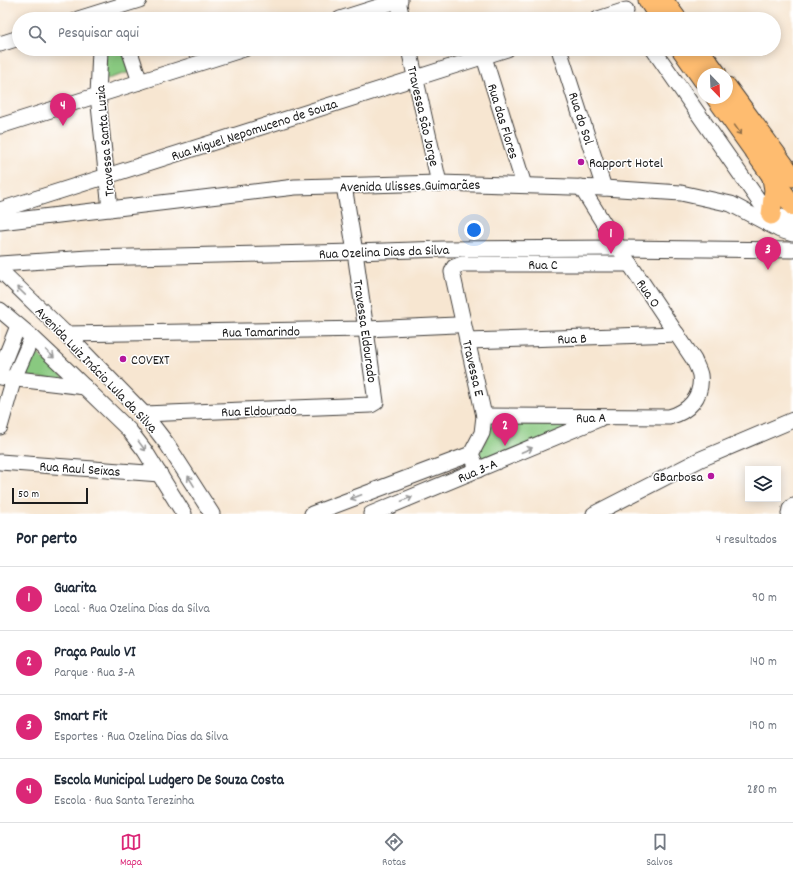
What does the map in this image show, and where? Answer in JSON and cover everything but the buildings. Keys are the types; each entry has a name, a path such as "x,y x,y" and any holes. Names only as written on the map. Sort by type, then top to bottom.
{"main road":[{"path":"661,4 670,12"},
{"path":"686,56 697,72"},
{"path":"704,56 713,68"},
{"path":"733,95 793,176"},
{"path":"720,104 793,206"},
{"path":"772,178 778,223"}],"street":[{"path":"108,11 139,0"},
{"path":"362,12 399,0 401,12"},
{"path":"0,44 12,40"},
{"name":"Travessa Santa Luzia","path":"100,56 98,96 110,209"},
{"path":"131,56 140,82"},
{"path":"0,126 222,56"},
{"name":"Travessa São Jorge","path":"411,56 439,183"},
{"name":"Rua Miguel Nepomuceno de Souza","path":"0,210 484,56"},
{"name":"Rua das Flores","path":"484,56 524,185"},
{"name":"Rua do Sol","path":"561,56 604,188"},
{"path":"658,56 778,223 793,248"},
{"name":"Avenida Ulisses Guimarães","path":"35,218 292,187 439,183 581,187 681,193 731,204 778,223"},
{"name":"Travessa Eldourado","path":"344,186 376,401 373,404"},
{"name":"Rua O","path":"581,187 619,248 694,360 700,375 700,390 693,402"},
{"path":"731,204 778,223 793,220"},
{"path":"0,222 35,218"},
{"path":"0,231 8,226 35,218"},
{"name":"Rua Ozelina Dias da Silva","path":"0,264 88,258 443,249 793,248"},
{"name":"Rua C","path":"456,265 630,264"},
{"name":"Travessa E","path":"456,265 452,272 484,416 482,433 471,454"},
{"name":"Avenida Luiz Inácio Lula da Silva","path":"0,270 66,334 144,414 167,444 212,514"},
{"name":"Avenida Luiz Inácio Lula da Silva","path":"0,310 32,337 129,430 145,451 184,514"},
{"name":"Rua Tamarindo","path":"66,334 366,329 456,325"},
{"path":"0,371 18,326"},
{"name":"Rua B","path":"467,341 678,334"},
{"path":"0,427 7,378 32,337"},
{"path":"7,378 85,387"},
{"name":"Rua A","path":"484,416 669,416 682,412 693,402"},
{"name":"Rua Eldourado","path":"144,414 373,404"},
{"name":"Rua 3-A","path":"371,514 605,417"},
{"path":"594,514 701,459 793,420"},
{"path":"471,454 478,470"},
{"name":"Rua 3-A","path":"312,514 471,454"},
{"name":"Rua Raul Seixas","path":"0,462 160,474"},
{"path":"789,514 790,509 793,506"}],"green space":[{"path":"106,56 124,56 130,72 104,80"},
{"path":"31,348 67,380 19,376"},
{"path":"579,423 484,465 479,454 492,425"}],"place":[{"name":"Escola Municipal Ludgero De Souza Costa","path":"63,126"},
{"name":"Rapport Hotel","path":"581,162"},
{"name":"Guarita","path":"611,254"},
{"name":"Smart Fit","path":"768,270"},
{"name":"COVEXT","path":"123,359"},
{"name":"Praça Paulo VI","path":"505,446"},
{"name":"GBarbosa","path":"711,476"}]}
